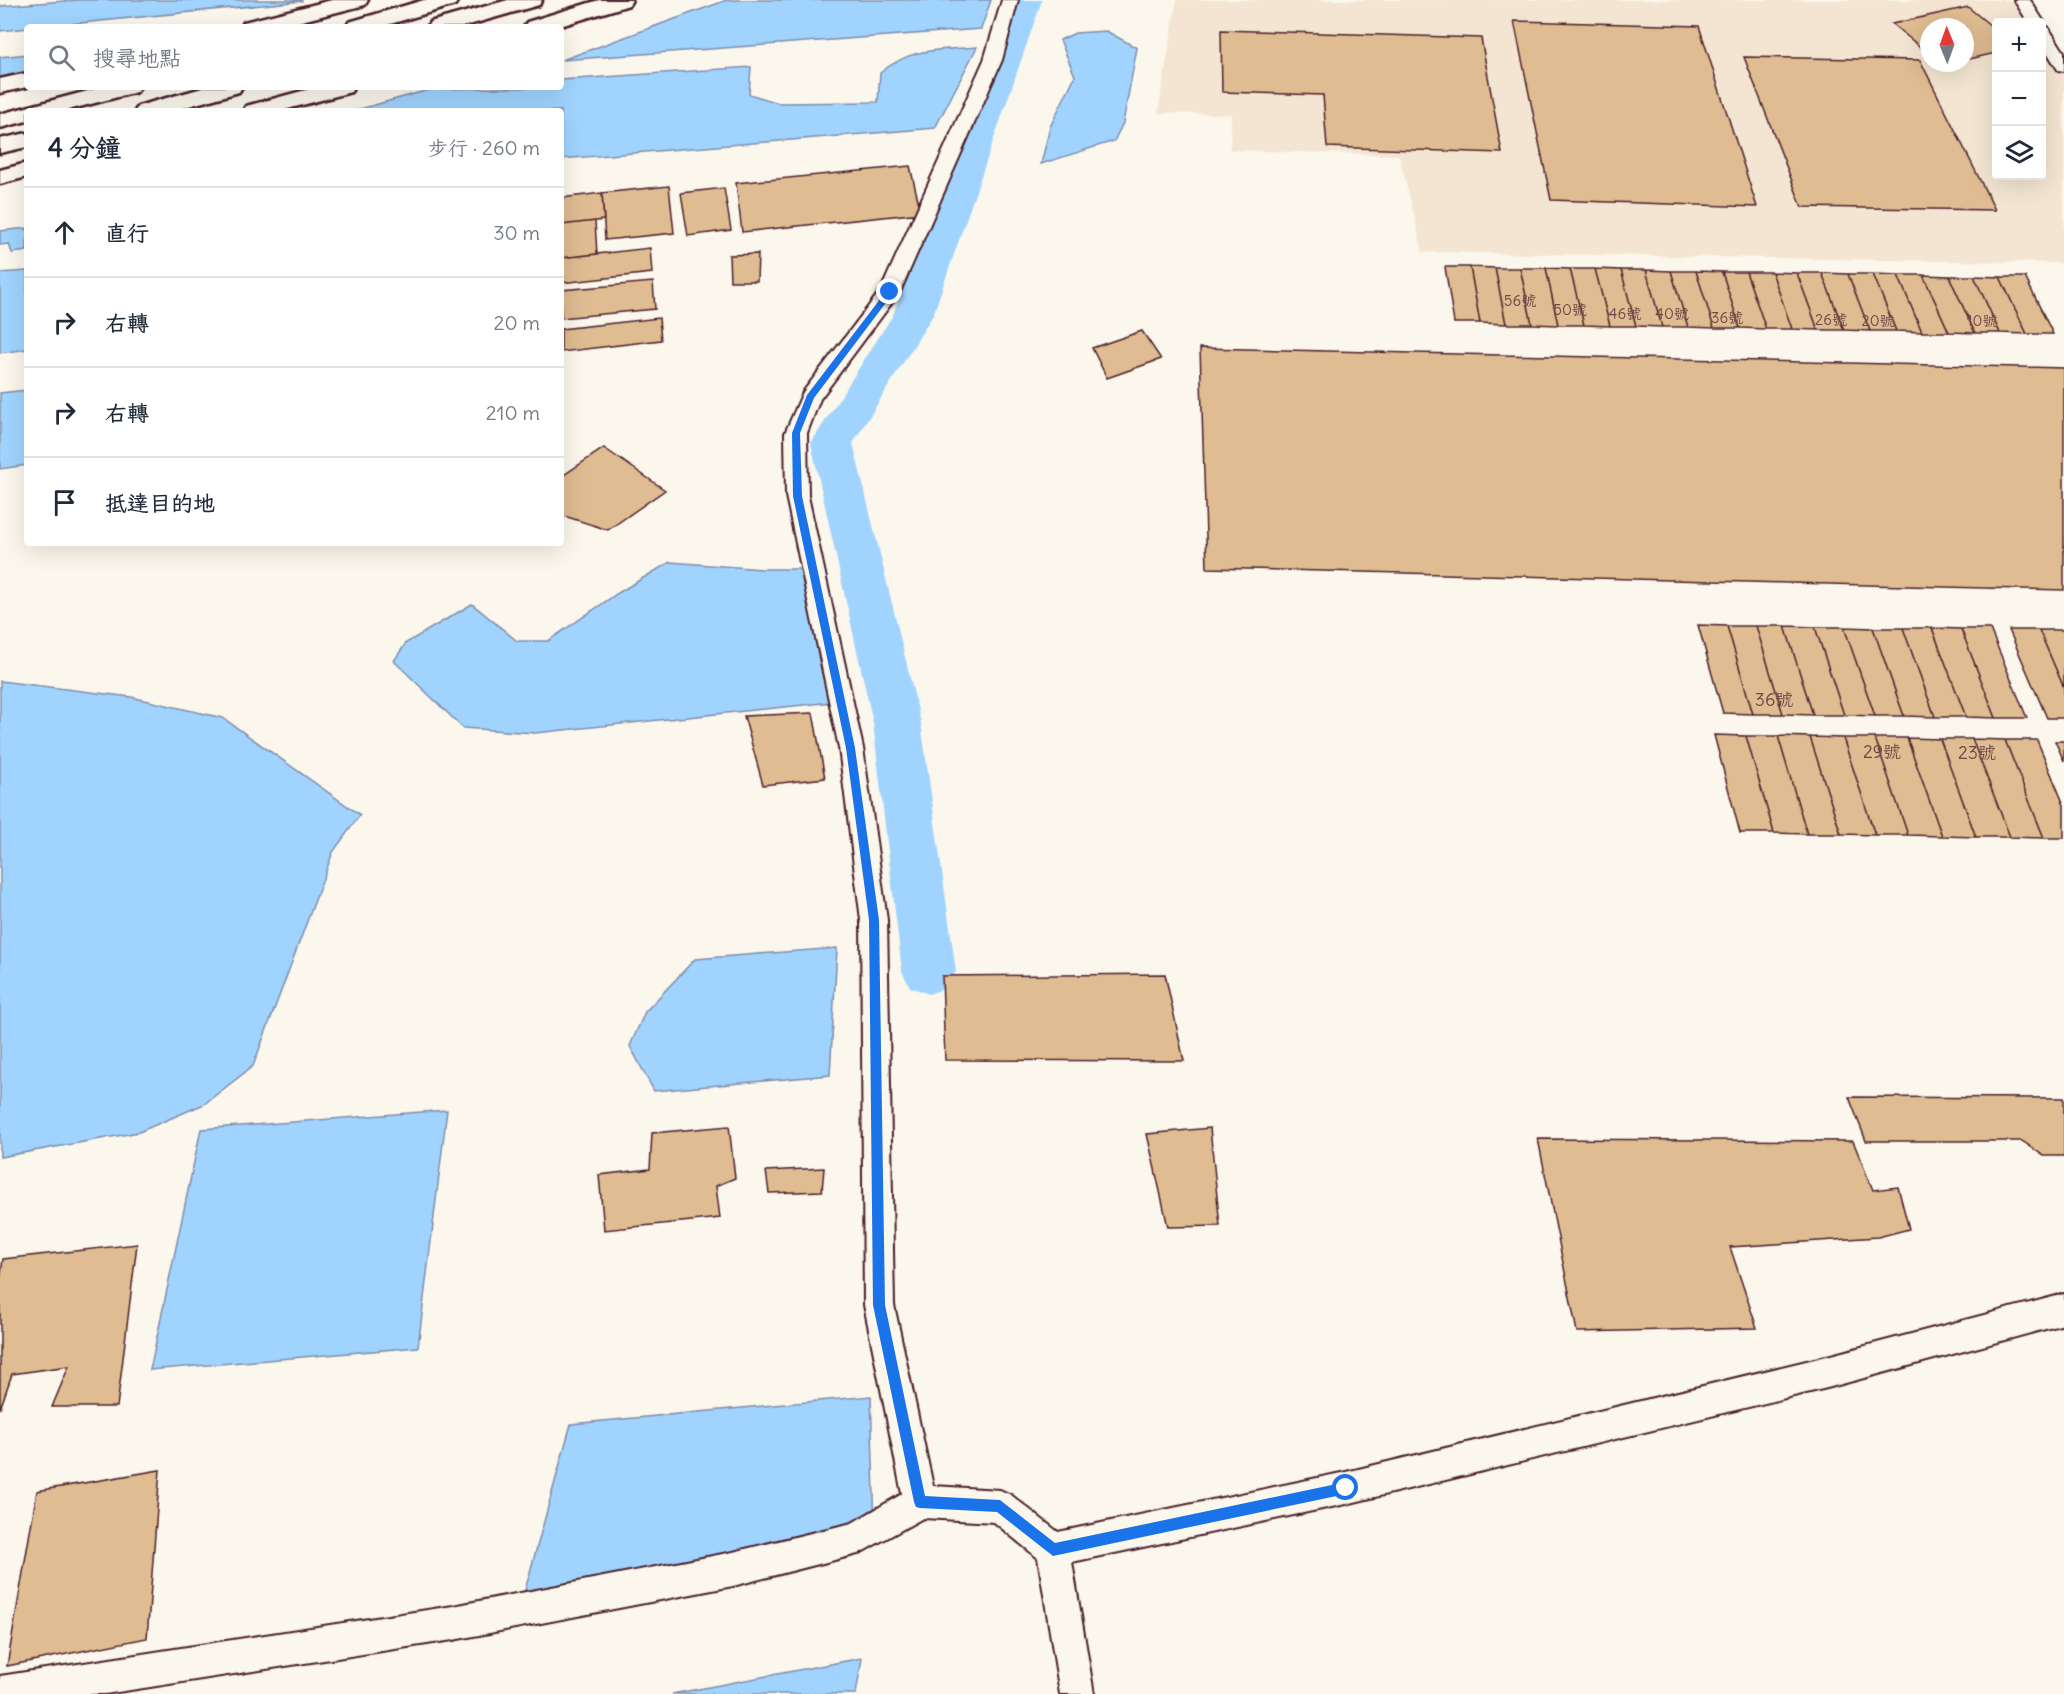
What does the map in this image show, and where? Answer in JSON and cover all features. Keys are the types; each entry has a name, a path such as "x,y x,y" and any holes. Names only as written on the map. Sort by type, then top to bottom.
{"main road":[{"path":"264,24 357,0"},
{"path":"367,24 447,0"},
{"path":"448,24 531,0"},
{"path":"545,24 621,0"},
{"path":"0,86 24,81"},
{"path":"48,108 118,90"},
{"path":"157,108 220,90"},
{"path":"265,108 332,90"},
{"path":"0,121 24,115"},
{"path":"0,146 24,141"},
{"path":"0,177 24,171"}],"lane":[{"path":"920,1502 879,1305 874,920 851,748 797,496 796,433 810,397 890,292 993,60 1010,0"},
{"path":"2022,0 2033,18"},
{"path":"2046,37 2064,66"},
{"path":"1053,1549 1346,1488 1827,1372 2064,1309"},
{"path":"0,1693 453,1623 733,1569 858,1538 920,1502 1000,1506 1053,1549 1077,1694"}],"shaded area":[{"path":"1177,0 2020,0 2032,18 1992,18 1992,180 2046,180 2046,39 2064,67 2064,263 1423,252 1399,155 1230,150 1231,114 1158,113"}],"water":[{"path":"78,0 302,0 70,24 24,24 24,29 0,31 0,6"},
{"path":"727,0 991,0 981,29 564,59"},
{"path":"1106,31 1137,48 1123,123 1114,141 1041,164 1050,127 1075,76 1060,40 1075,33"},
{"path":"977,47 935,128 564,159 564,108 364,108 428,90 564,90 564,80 751,67 749,94 779,103 878,102 880,73 903,58 937,50"},
{"path":"24,54 24,85 0,90 0,57"},
{"path":"24,228 24,251 12,253 9,244 0,245 0,231"},
{"path":"24,271 24,349 0,353 0,273"},
{"path":"24,390 24,465 0,469 0,393"},
{"path":"670,562 762,569 802,569 832,702 535,733 463,728 394,661 406,643 472,604 517,641 548,641 618,593"},
{"path":"0,681 131,697 223,718 360,815 333,852 253,1066 204,1104 139,1132 0,1157"},
{"path":"837,948 830,1075 654,1091 630,1046 645,1012 695,959"},
{"path":"447,1110 418,1347 150,1370 201,1129"},
{"path":"871,1396 875,1530 522,1601 571,1424"},
{"path":"862,1658 856,1694 672,1694"}],"building":[{"path":"1968,7 1992,27 1992,54 1974,58 1974,18 1920,18 1920,47 1892,24"},
{"path":"1514,21 1699,26 1757,207 1551,200"},
{"path":"1221,30 1481,38 1502,153 1327,147 1323,95 1222,92"},
{"path":"1744,57 1920,60 1920,72 1926,72 1995,210 1802,207"},
{"path":"910,166 921,213 742,232 736,183"},
{"path":"669,186 674,233 605,240 602,193"},
{"path":"724,188 731,230 688,236 681,193"},
{"path":"602,193 604,220 564,225 564,198"},
{"path":"595,221 597,254 564,258 564,225"},
{"path":"650,248 652,273 564,283 564,258"},
{"path":"758,254 757,281 730,281 729,255"},
{"path":"1445,267 1470,267 1480,323 1454,323"},
{"path":"1470,267 1495,268 1506,324 1480,323"},
{"path":"1495,268 1520,268 1532,324 1506,324"},
{"path":"1520,268 1546,268 1558,325 1532,324"},
{"path":"1546,268 1570,269 1584,325 1558,325"},
{"path":"1570,269 1595,269 1610,326 1584,325"},
{"path":"1595,269 1621,270 1636,326 1610,326"},
{"path":"1621,270 1646,270 1662,327 1636,326"},
{"path":"1646,270 1671,271 1688,327 1662,327"},
{"path":"1671,271 1696,271 1714,328 1688,327"},
{"path":"1696,271 1722,272 1740,328 1714,328"},
{"path":"1722,272 1746,272 1766,329 1740,328"},
{"path":"1746,272 1772,272 1792,329 1766,329"},
{"path":"1772,272 1797,273 1818,330 1792,329"},
{"path":"1797,273 1822,273 1844,330 1818,330"},
{"path":"1822,273 1848,274 1870,331 1844,330"},
{"path":"1848,274 1873,274 1896,331 1870,331"},
{"path":"1873,274 1898,275 1922,332 1896,331"},
{"path":"1898,275 1923,275 1949,332 1922,332"},
{"path":"1923,275 1949,276 1975,333 1949,332"},
{"path":"1949,276 1974,276 2000,333 1975,333"},
{"path":"1974,276 2000,277 2027,334 2000,333"},
{"path":"2000,277 2025,277 2053,334 2027,334"},
{"path":"653,282 655,309 564,318 564,290"},
{"path":"659,318 661,340 564,352 564,329"},
{"path":"1142,331 1161,359 1107,378 1092,348"},
{"path":"1200,348 2064,368 2064,590 1207,568"},
{"path":"604,448 665,490 608,530 564,516 564,475"},
{"path":"1698,625 1727,626 1753,714 1723,713"},
{"path":"1727,626 1756,626 1783,714 1753,714"},
{"path":"1756,626 1785,626 1813,715 1783,714"},
{"path":"1785,626 1815,627 1844,715 1813,715"},
{"path":"1815,627 1844,627 1875,716 1844,715"},
{"path":"1844,627 1873,628 1904,716 1875,716"},
{"path":"1873,628 1903,628 1935,717 1904,716"},
{"path":"1903,628 1932,628 1966,717 1935,717"},
{"path":"1932,628 1961,629 1996,718 1966,717"},
{"path":"1961,629 1990,629 2027,718 1996,718"},
{"path":"2009,630 2039,630 2064,688 2064,718 2047,718"},
{"path":"2039,630 2064,630 2064,688"},
{"path":"813,713 825,778 763,785 744,716"},
{"path":"1714,735 1746,736 1774,833 1740,833"},
{"path":"1746,736 1778,736 1807,834 1774,833"},
{"path":"1778,736 1810,737 1841,834 1807,834"},
{"path":"1810,737 1843,738 1875,835 1841,834"},
{"path":"1843,738 1875,738 1908,835 1875,835"},
{"path":"1875,738 1907,738 1942,836 1908,835"},
{"path":"1907,738 1940,739 1976,837 1942,836"},
{"path":"1940,739 1972,739 2010,837 1976,837"},
{"path":"1972,739 2005,740 2044,838 2010,837"},
{"path":"2005,740 2037,740 2064,805 2064,838 2044,838"},
{"path":"2055,741 2064,741 2064,761"},
{"path":"1165,974 1184,1061 945,1060 942,976"},
{"path":"1849,1097 2064,1098 2064,1156 2044,1156 2022,1141 1866,1141"},
{"path":"729,1126 735,1178 716,1186 720,1218 604,1230 599,1175 650,1169 652,1133"},
{"path":"1210,1128 1220,1226 1168,1227 1147,1134"},
{"path":"1538,1139 1853,1141 1873,1190 1898,1187 1909,1229 1878,1237 1730,1247 1757,1328 1577,1332"},
{"path":"824,1168 822,1191 769,1193 766,1171"},
{"path":"137,1244 117,1407 52,1407 69,1366 12,1374 0,1409 0,1281 3,1259"},
{"path":"160,1470 147,1638 7,1666 37,1491"}],"waterway":[{"path":"929,971 897,723 832,443 913,315 1025,0"}],"route":[{"path":"890,292 810,397 796,433 797,496 851,748 874,920 879,1305 920,1502 1000,1506 1053,1549 1346,1488"}]}
